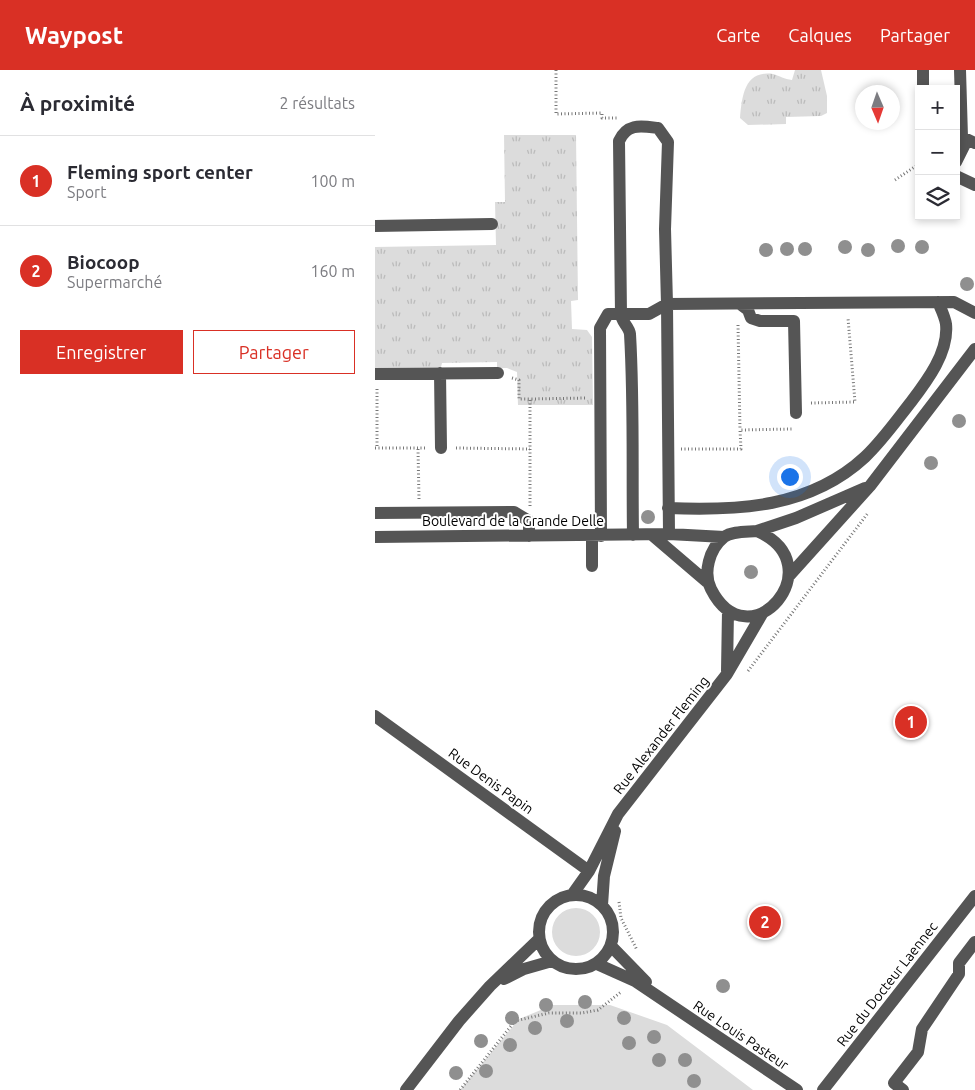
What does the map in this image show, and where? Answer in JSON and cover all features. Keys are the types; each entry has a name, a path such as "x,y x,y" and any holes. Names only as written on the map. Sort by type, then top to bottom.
{"street":[{"path":"923,70 923,85"},
{"path":"960,70 962,137 971,142 960,157"},
{"path":"633,535 630,331 621,318 619,141 623,132 631,126 658,128 668,142 665,229 669,534"},
{"path":"960,178 975,185"},
{"path":"375,226 492,224"},
{"path":"668,508 720,510 774,504 821,488 843,475 864,458 884,436 935,369 944,342 946,324 938,302"},
{"path":"592,566 597,536 600,328 608,314 649,314 667,304 954,302 974,310"},
{"path":"740,304 748,310 751,318 760,321 794,321 796,409"},
{"path":"652,535 707,582 715,597 728,611 745,615 763,614 780,601 789,576 870,486 975,349"},
{"path":"439,373 441,448"},
{"path":"376,374 498,373"},
{"path":"707,582 709,560 714,548 724,536 740,532 757,531 796,518 870,486"},
{"path":"375,513 514,512 529,521 529,536"},
{"path":"757,531 770,537 782,548 789,576"},
{"name":"Boulevard de la Grande Delle","path":"375,537 669,534 724,536"},
{"name":"Rue Alexander Fleming","path":"727,674 728,611"},
{"name":"Rue Alexander Fleming","path":"539,939 541,921 550,905 572,895 589,871 619,814 727,674 763,614"},
{"name":"Rue Denis Papin","path":"375,716 589,871"},
{"name":"Rue Alexander Fleming","path":"611,946 613,924 602,906 604,876 619,814"},
{"path":"572,895 583,896 602,906"},
{"name":"Rue du Docteur Laennec","path":"823,1090 975,896"},
{"path":"405,1090 459,1021 490,986 539,939 544,951 552,961 562,967 574,970 586,969 597,964 611,946 669,1005"},
{"path":"903,1090 894,1084 919,1052 922,1029 959,974 959,963 975,942"},
{"path":"490,986 524,969 552,961"},
{"path":"597,964 635,980 669,1005"},
{"name":"Rue Louis Pasteur","path":"669,1005 797,1090"}],"path":[{"path":"556,70 556,114 602,113 603,118 622,118"},
{"path":"895,180 915,167"},
{"path":"796,409 855,402 847,303"},
{"path":"675,449 741,449 738,327 742,320 751,318"},
{"path":"498,373 519,380 519,399 600,397"},
{"path":"376,374 377,448"},
{"path":"529,521 530,399"},
{"path":"740,430 794,429"},
{"path":"418,448 419,512"},
{"path":"745,674 837,554"},
{"path":"617,895 621,918 642,956"},
{"path":"460,1090 515,1021 549,1013 582,1013 598,1010"}],"green space":[{"path":"795,70 821,70 827,96 827,113 821,116 786,117 786,124 748,125 740,118 744,94 750,81 756,76 763,74 773,74 792,80"},
{"path":"504,135 576,135 578,300 571,301 572,329 587,330 592,337 593,405 518,405 517,372 507,368 497,368 497,362 442,363 441,367 375,368 375,247 496,245 495,202 505,202"},
{"path":"571,908 581,908 593,915 600,927 600,937 593,949 581,956 571,956 563,952 556,945 552,937 552,927 556,919 563,912"},
{"path":"553,1005 610,1005 667,1025 753,1090 460,1090 519,1019"}],"place":[{"name":"Fleming sport center","path":"911,722"},
{"name":"Biocoop","path":"765,922"}]}
